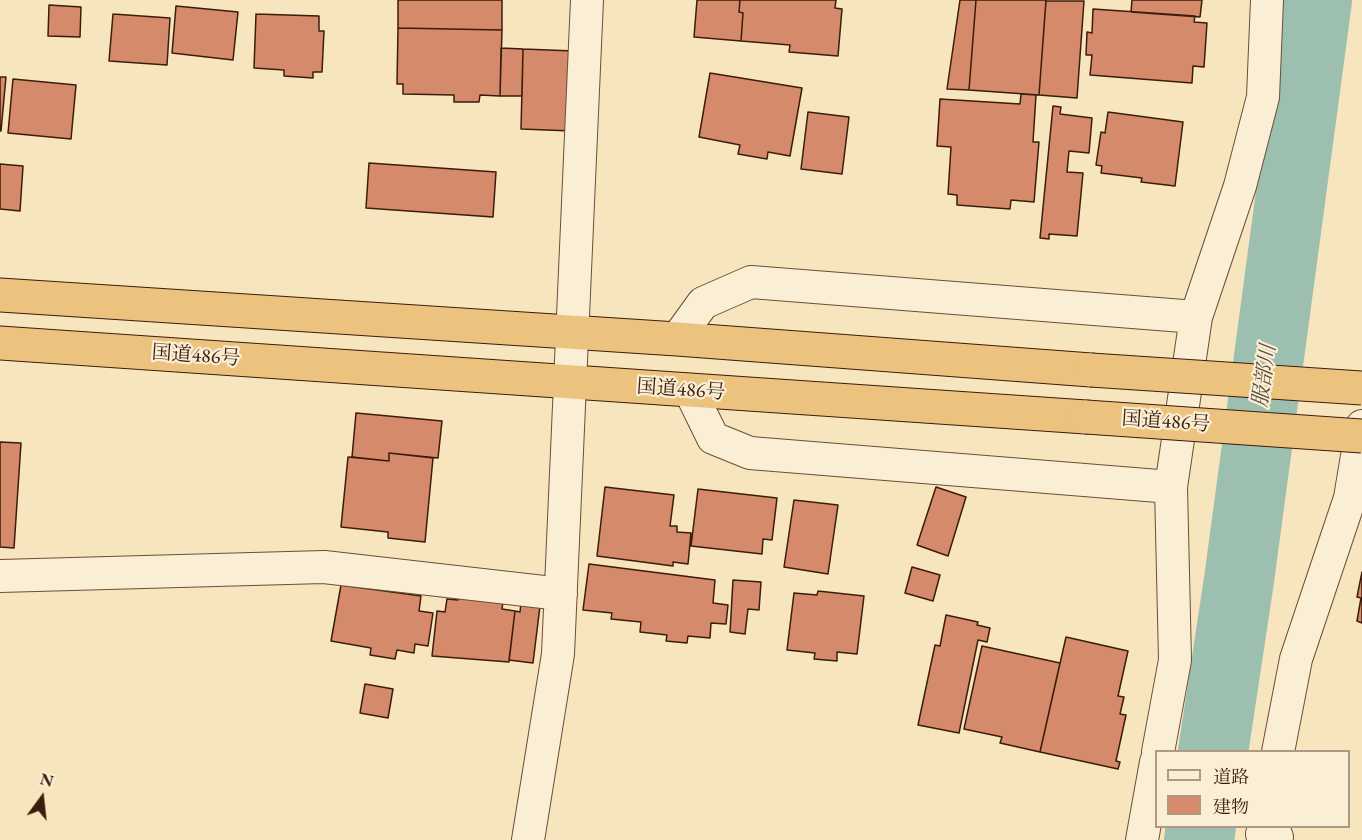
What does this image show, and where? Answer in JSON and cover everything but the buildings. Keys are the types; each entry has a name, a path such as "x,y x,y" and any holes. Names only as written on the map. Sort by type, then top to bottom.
{"highway":[{"path":"0,295 677,339 1362,388"},
{"name":"国道486号","path":"0,343 1362,436"}],"street":[{"path":"528,840 558,654 572,381 587,0"},
{"path":"1158,750 1175,660 1171,487 1196,317 1240,186 1263,97 1267,0"},
{"path":"677,339 703,303 751,282 1196,317"},
{"path":"690,391 713,438 750,453 1171,487"},
{"path":"1278,750 1296,659 1356,499 1362,426"},
{"path":"0,576 324,567 561,594"},
{"path":"1142,840 1155,768"}],"waterway":[{"name":"服部川","path":"1213,750 1239,580 1317,0"},
{"name":"服部川","path":"1199,840 1201,828"}]}
